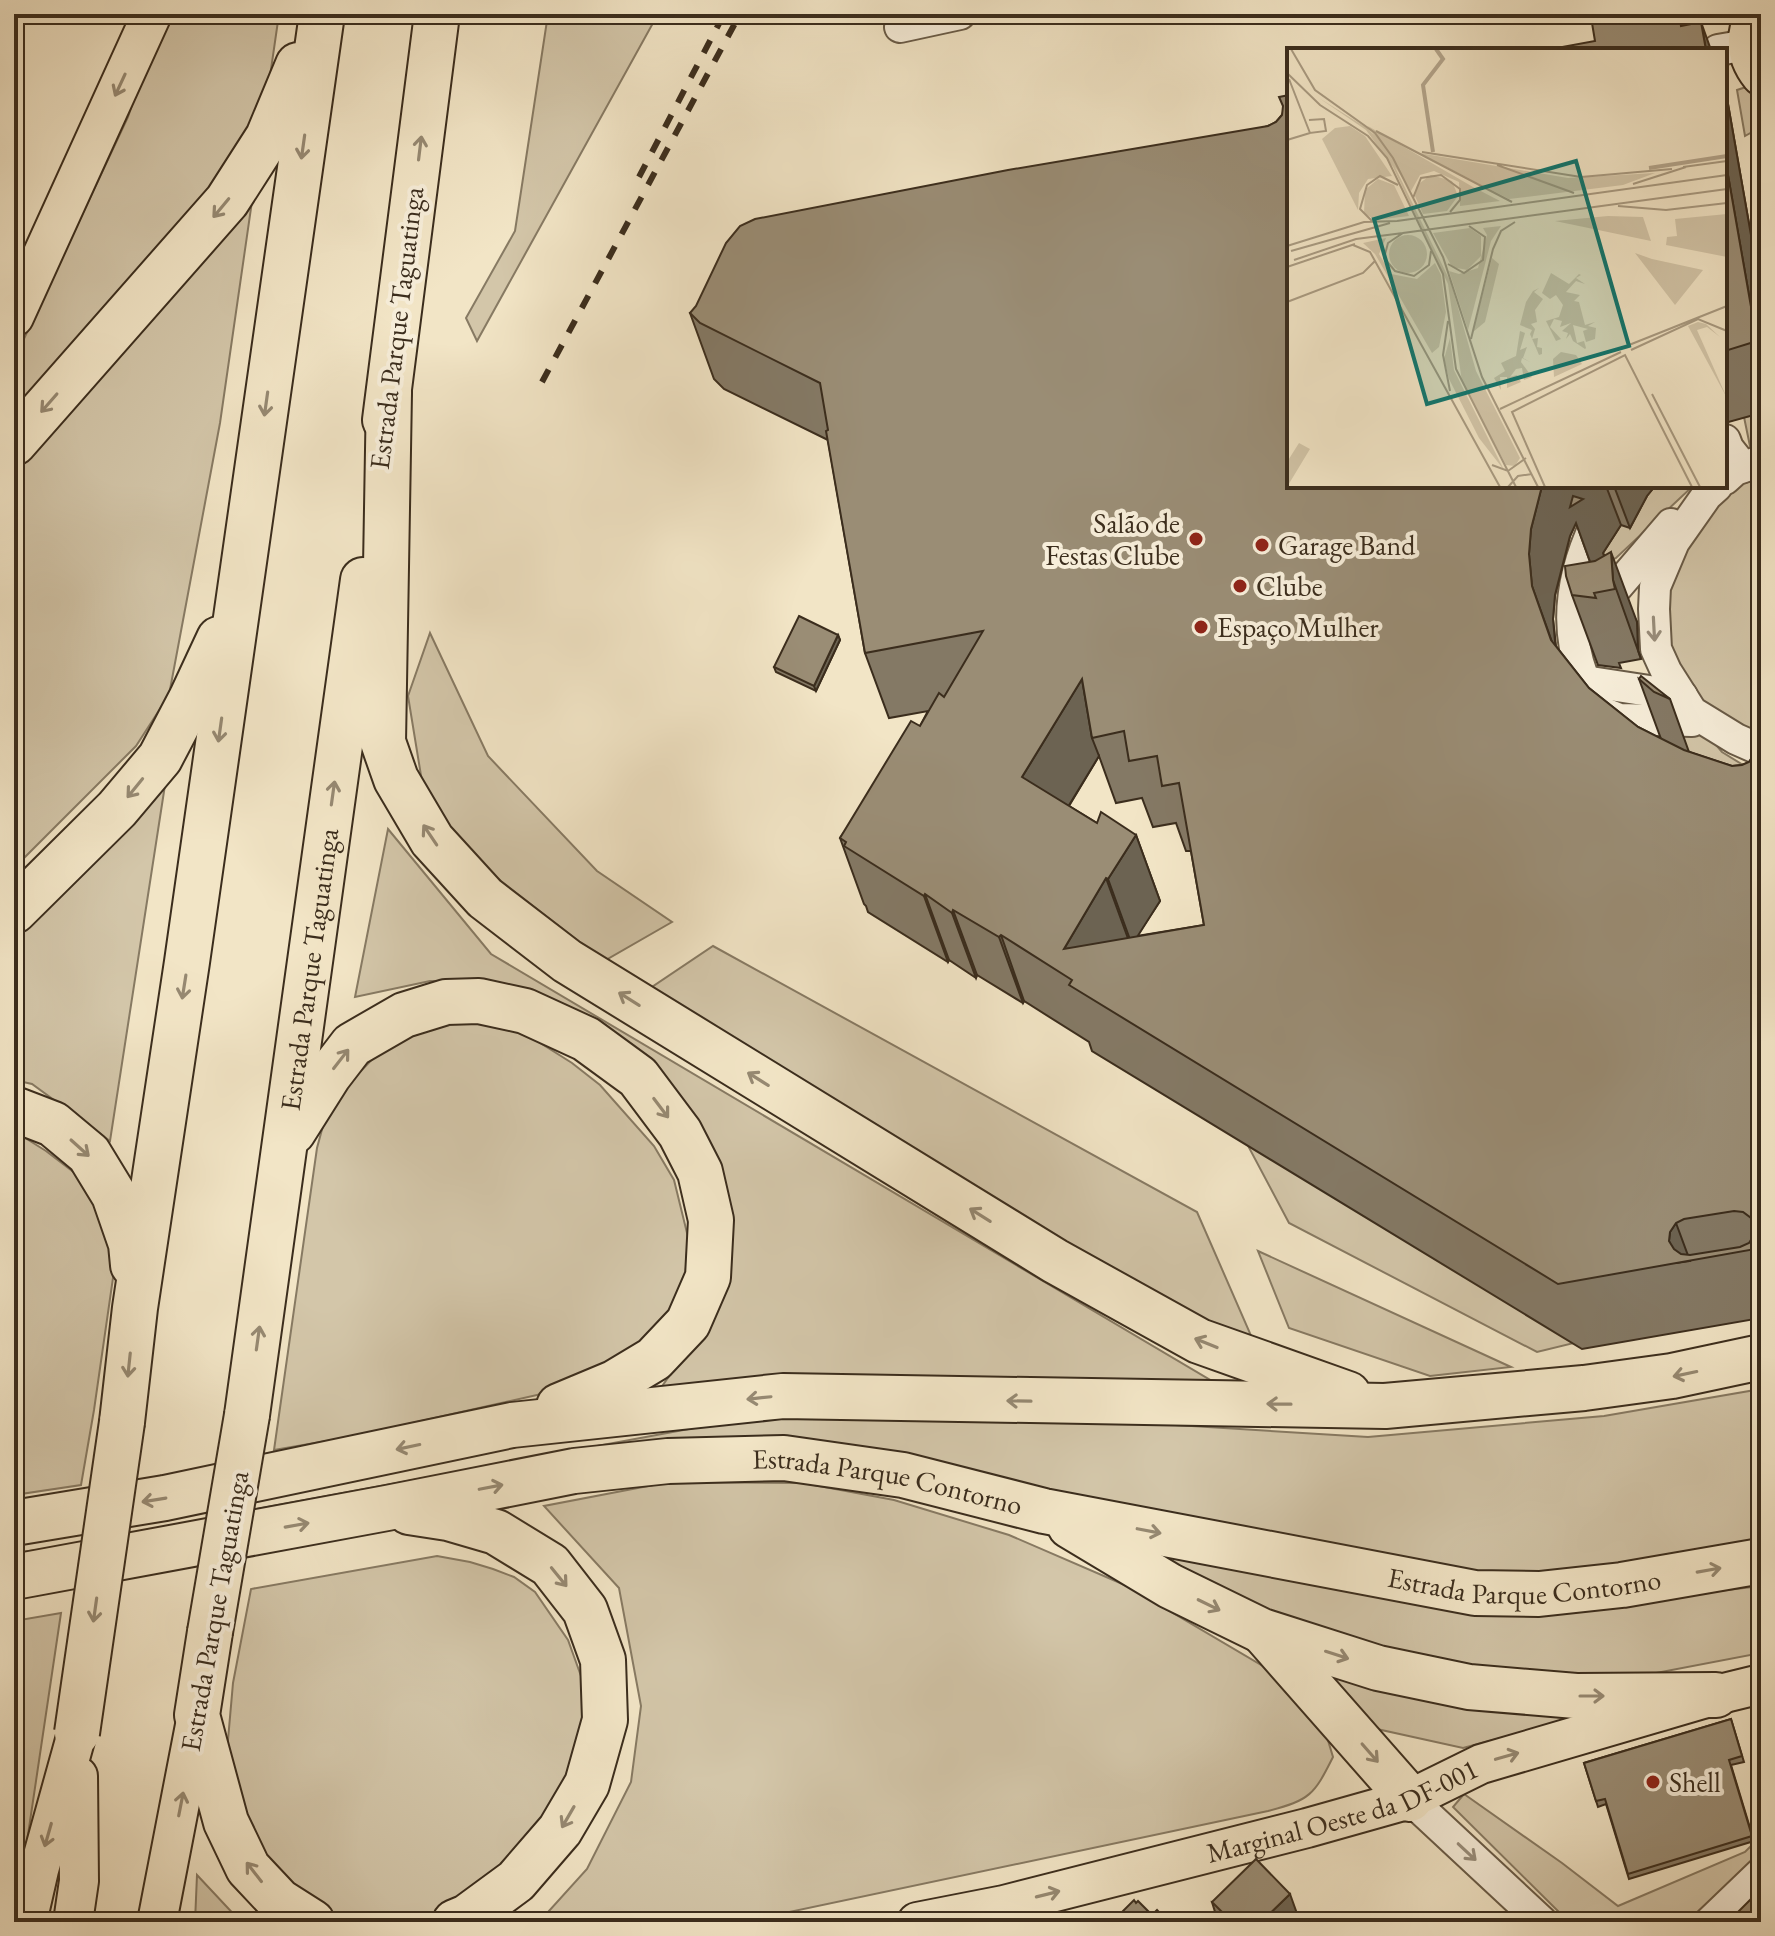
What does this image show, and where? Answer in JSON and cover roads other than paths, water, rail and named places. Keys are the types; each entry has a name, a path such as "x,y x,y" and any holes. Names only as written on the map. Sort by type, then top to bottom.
{"highway":[{"path":"14,443 227,201 268,137 320,14"},
{"path":"77,1733 320,14"},
{"name":"Estrada Parque Taguatinga","path":"197,1715 247,1415 389,392 437,14"},
{"path":"389,392 383,742 396,779 432,840 485,898 567,961 1068,1268 1199,1341 1385,1406"},
{"path":"14,911 117,809 160,758 239,597"},
{"path":"283,1148 329,1075 352,1045 404,1015 446,1002 479,1001 525,1011 586,1039 638,1077 680,1133 700,1172 711,1220 708,1277 688,1323 654,1359 614,1383 512,1425"},
{"path":"14,1109 53,1124 89,1154 114,1195 131,1244 135,1308"},
{"path":"14,1523 165,1498 512,1425 783,1396 1385,1406 1584,1388 1672,1376 1761,1357"},
{"name":"Estrada Parque Contorno","path":"14,1577 574,1471 668,1461 784,1458 903,1475 1044,1511 1475,1593 1539,1594 1622,1585 1761,1561"},
{"path":"387,1508 448,1518 496,1532 550,1565 585,1610 603,1660 605,1720 587,1784 560,1830 516,1881 467,1917 455,1922"},
{"path":"1044,1511 1170,1586 1262,1631 1378,1668 1469,1687 1576,1696 1716,1695"},
{"path":"1262,1631 1410,1799"},
{"path":"197,1715 226,1822 248,1868 279,1901 312,1922"}],"main road":[{"path":"14,317 152,14"},
{"name":"Marginal Oeste da DF-001","path":"917,1922 1004,1905 1410,1799 1481,1764 1761,1684"},
{"name":"Estrada Parque Taguatinga","path":"157,1922 197,1715"},
{"path":"27,1922 77,1733"},
{"path":"73,1922 79,1881 77,1733"},
{"path":"167,1880 168,1922"}],"street":[{"path":"900,27 960,14"},
{"path":"1727,445 1743,469"},
{"path":"1616,488 1586,544 1573,599 1574,650 1592,696 1625,740 1636,749"},
{"path":"1573,599 1591,580 1619,564 1633,569 1702,488"},
{"path":"1573,599 1605,618 1638,598 1674,542 1715,488"},
{"path":"1674,542 1655,587 1656,649 1666,671 1695,710 1736,739 1761,750"},
{"path":"1592,696 1695,710"},
{"path":"1410,1799 1542,1922"},
{"path":"1710,1922 1761,1873"}],"railway":[{"path":"639,177 724,14"},
{"path":"542,382 740,14"}],"place":[{"name":"Salão de Festas Clube","path":"1196,539"},
{"name":"Garage Band","path":"1262,545"},
{"name":"Clube","path":"1240,586"},
{"name":"Espaço Mulher","path":"1201,627"},
{"name":"Shell","path":"1653,1782"}]}
